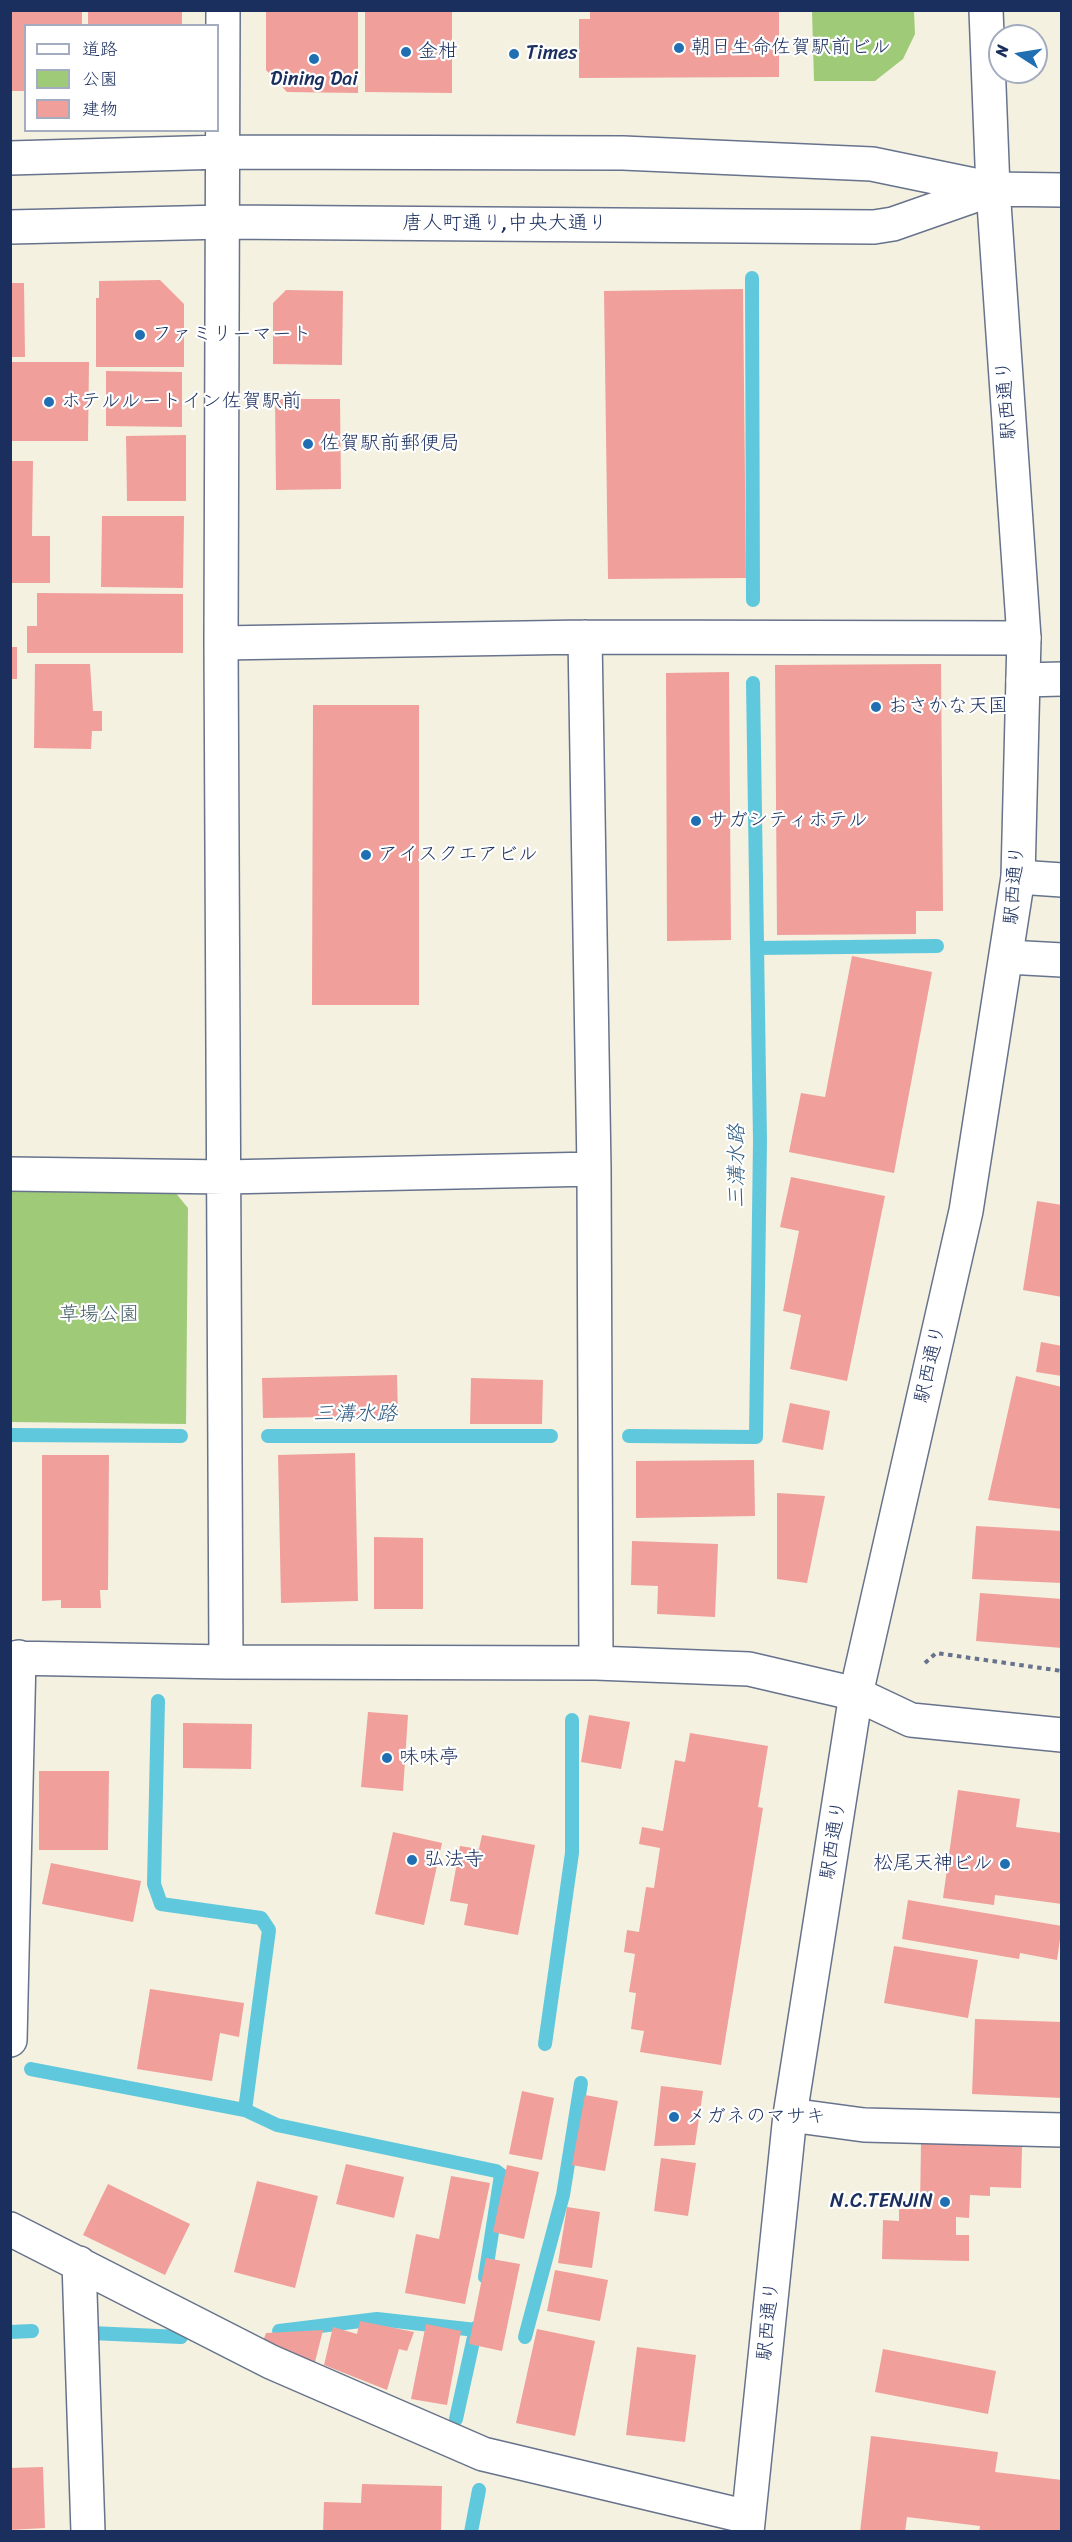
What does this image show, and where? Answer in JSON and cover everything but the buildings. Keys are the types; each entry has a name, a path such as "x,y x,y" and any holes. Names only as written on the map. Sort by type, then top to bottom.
{"street":[{"path":"223,10 221,644 226,1662"},
{"name":"駅西通り","path":"748,2524 790,2115 856,1694 966,1211 1018,877 1024,638 993,189 986,10"},
{"name":"唐人町通り,中央大通り","path":"10,158 223,152 623,153 872,164 993,189 1062,190"},
{"name":"唐人町通り,中央大通り","path":"10,226 224,222 874,227 893,224 993,189"},
{"path":"221,644 585,637 1024,638"},
{"path":"585,637 594,1168 596,1663"},
{"path":"1023,680 1062,679"},
{"path":"1018,877 1062,880"},
{"path":"1007,957 1062,960"},
{"path":"10,1174 225,1177 594,1168"},
{"path":"10,2040 15,1658 226,1662 596,1663 749,1669 856,1694 911,1720 1062,1735"},
{"path":"790,2115 864,2125 1062,2130"},
{"path":"10,2229 271,2362 483,2454 748,2524"},
{"path":"79,2263 88,2532"}],"path":[{"path":"925,1663 936,1653 1062,1671"}],"green space":[{"path":"812,11 914,11 915,34 903,59 875,81 814,81"},
{"name":"草場公園","path":"11,1191 174,1191 188,1208 186,1424 11,1422"}],"waterway":[{"path":"752,278 753,600"},
{"name":"三溝水路","path":"629,1436 756,1437 760,1141 753,683"},
{"name":"三溝水路","path":"757,948 937,946"},
{"name":"三溝水路","path":"10,1435 181,1436"},
{"name":"三溝水路","path":"268,1436 551,1436"},
{"path":"158,1701 154,1884 161,1904 261,1918 269,1930 245,2110"},
{"path":"545,2044 572,1853 572,1720"},
{"path":"31,2069 245,2110 277,2125 496,2171 501,2175 485,2277"},
{"path":"525,2337 563,2195 581,2083"},
{"path":"279,2331 377,2319 476,2330"},
{"path":"456,2419 476,2328"},
{"path":"10,2332 32,2331"},
{"path":"91,2333 181,2337"},
{"path":"471,2532 479,2490"}],"place":[{"name":"朝日生命佐賀駅前ビル","path":"679,48"},
{"name":"金柑","path":"406,52"},
{"name":"Times","path":"514,54"},
{"name":"Dining Dai","path":"314,59"},
{"name":"ファミリーマート","path":"140,335"},
{"name":"ホテルルートイン佐賀駅前","path":"49,402"},
{"name":"佐賀駅前郵便局","path":"308,444"},
{"name":"おさかな天国","path":"876,707"},
{"name":"サガシティホテル","path":"696,821"},
{"name":"アイスクエアビル","path":"366,855"},
{"name":"味味亭","path":"387,1758"},
{"name":"弘法寺","path":"412,1860"},
{"name":"松尾天神ビル","path":"1005,1864"},
{"name":"メガネのマサキ","path":"674,2117"},
{"name":"N.C.TENJIN","path":"945,2202"}]}
